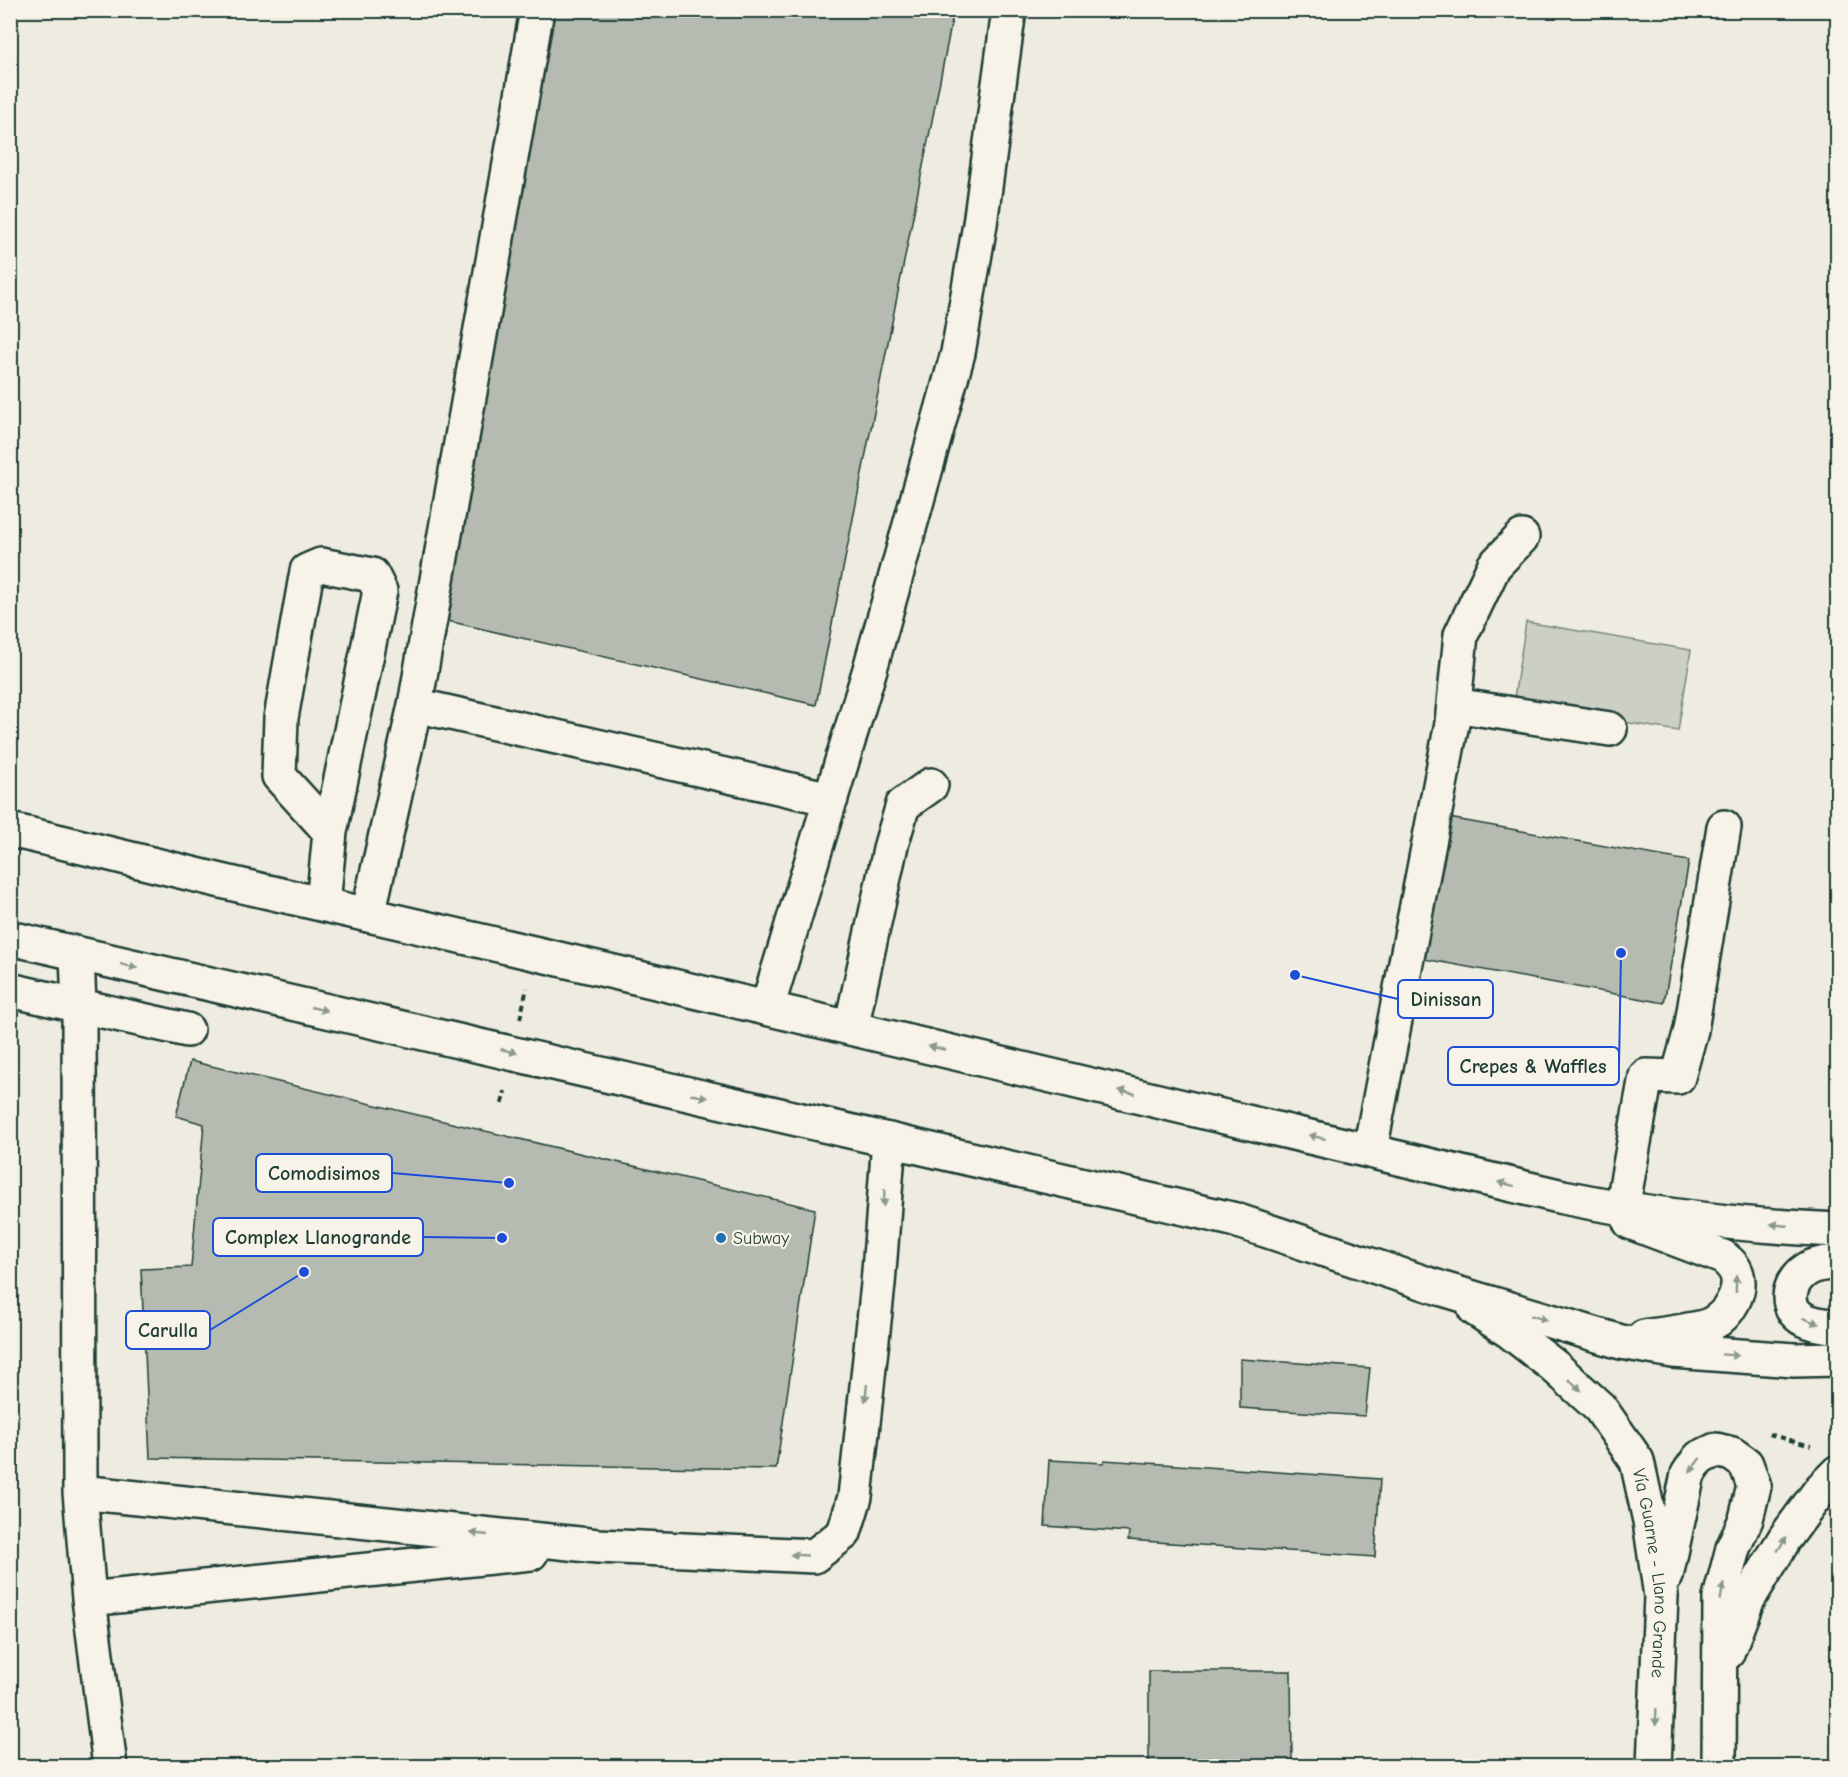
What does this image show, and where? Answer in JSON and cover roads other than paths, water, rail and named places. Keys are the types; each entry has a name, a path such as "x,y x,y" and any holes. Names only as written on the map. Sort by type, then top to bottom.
{"main road":[{"path":"368,915 416,705 537,10"},
{"path":"767,1008 870,669 958,353 980,224 1009,10"},
{"path":"1370,1150 1454,705 1461,634 1494,566 1522,537"},
{"path":"323,904 330,832 380,591 372,575 321,564 308,571 281,718 279,776 330,832"},
{"path":"416,705 831,799"},
{"path":"1454,705 1610,729"},
{"path":"851,1028 891,845 903,805 931,785"},
{"path":"1622,1209 1646,1076 1678,1077 1691,1030 1724,827"},
{"path":"10,830 1148,1096 1563,1197 1622,1209 1838,1230"},
{"path":"10,938 1232,1219 1443,1289 1621,1342 1695,1352 1794,1360 1838,1359"},
{"path":"77,954 80,1492 88,1599 110,1767"},
{"path":"10,990 187,1030"},
{"path":"80,1492 598,1546 814,1556 844,1533 855,1497 878,1284 889,1140"},
{"path":"1563,1197 1723,1257 1732,1265 1738,1276 1738,1291 1728,1309 1713,1324 1621,1342"},
{"path":"1838,1262 1818,1265 1805,1271 1790,1290 1788,1300 1794,1311 1804,1320 1838,1327"},
{"name":"Vía Guarne - Llano Grande","path":"1443,1289 1509,1331 1554,1366 1600,1408 1637,1461 1650,1521 1661,1596 1654,1767"},
{"path":"1661,1596 1688,1474 1699,1458 1716,1450 1732,1454 1746,1464 1754,1486 1746,1519 1733,1548 1720,1598 1719,1767"},
{"path":"1720,1671 1747,1601 1785,1538 1821,1490 1838,1472"},
{"path":"88,1599 598,1546"}],"place":[{"name":"Crepes & Waffles","path":"1621,953"},
{"name":"Dinissan","path":"1295,975"},
{"name":"Comodisimos","path":"509,1183"},
{"name":"Complex Llanogrande","path":"502,1238"},
{"name":"Subway","path":"721,1238"},
{"name":"Carulla","path":"304,1272"}]}
